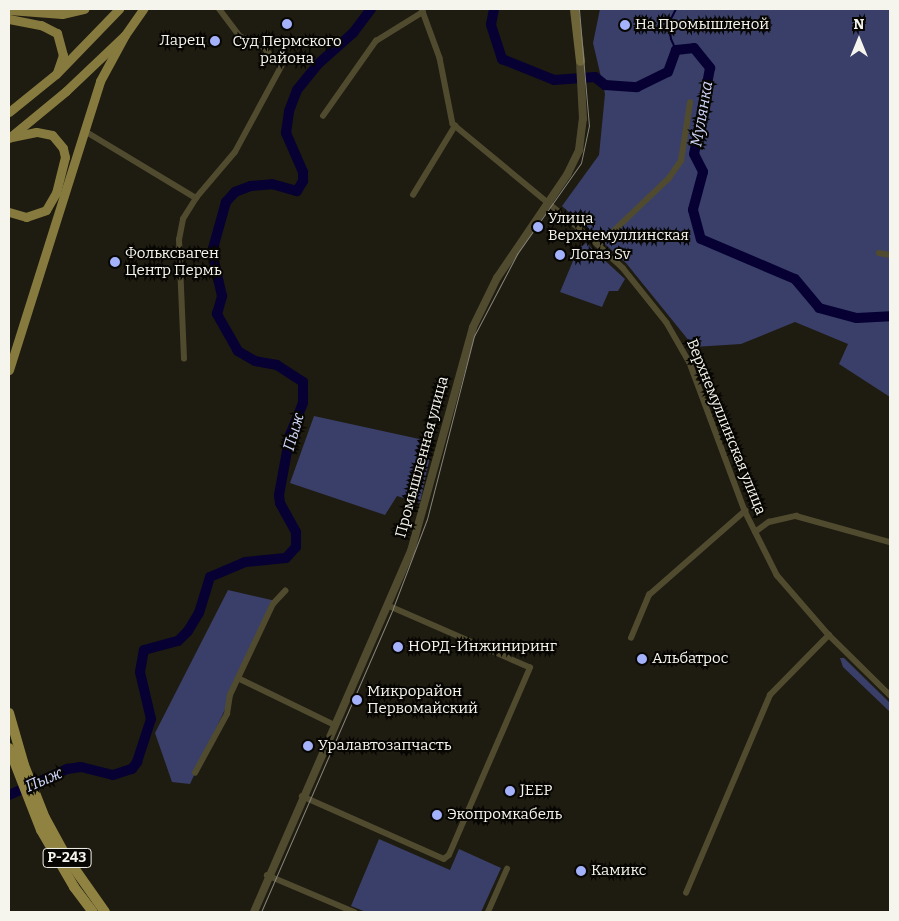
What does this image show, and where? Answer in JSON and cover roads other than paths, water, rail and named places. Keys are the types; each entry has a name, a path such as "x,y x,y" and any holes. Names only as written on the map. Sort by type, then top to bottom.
{"highway":[{"name":"Р-243","path":"9,713 20,766 58,862 93,912"},
{"name":"Р-243","path":"9,748 20,766"},
{"name":"Р-243","path":"33,800 67,858 105,912"}],"main road":[{"path":"9,10 55,14 84,9"},
{"path":"9,112 56,74 118,9"},
{"path":"9,370 100,81 125,35 143,9"},
{"name":"Промышленная улица","path":"574,9 580,61"},
{"path":"9,19 41,25 57,34 63,55 56,74"},
{"path":"9,138 66,91 125,35"},
{"path":"9,138 36,132 52,135 63,148 65,157 56,193 46,210 26,218 9,212"}],"street":[{"path":"184,359 179,240 183,219 196,198 235,152 281,66 264,48 240,37 219,9"},
{"path":"323,116 376,41 422,10 440,58 455,126 412,195"},
{"name":"Промышленная улица","path":"254,912 302,796 388,606 418,528 458,374 473,327 497,278 546,203 567,175 579,150 583,103 580,61"},
{"path":"599,246 669,178 680,161 690,103"},
{"name":"Верхнемуллинская улица","path":"455,126 599,246 628,274 680,341 745,511 783,584 829,635 890,695"},
{"path":"85,131 196,198"},
{"path":"879,253 890,254"},
{"path":"631,638 649,594 745,511"},
{"path":"755,532 769,522 796,516 890,542"},
{"path":"195,773 224,718 238,678 273,604 285,591"},
{"path":"302,796 444,859 530,668 388,606"},
{"path":"686,893 770,695 829,635"},
{"path":"238,678 335,725"},
{"path":"488,912 506,869"},
{"path":"268,875 354,912"}],"waterway":[{"name":"Пыж","path":"9,795 67,769 81,767 113,775 132,769 137,762 151,719 140,672 144,650 178,641 188,631 199,613 210,577 245,562 286,558 296,547 296,532 280,503 279,495 290,435 303,402 303,382 277,365 255,361 238,351 217,314 222,296 212,252 226,202 235,192 251,186 272,184 297,191 303,181 303,172 286,133 289,111 297,90 318,64 353,33 371,9"},
{"name":"Мулянка","path":"494,9 491,25 502,59 554,80 595,77 605,85 637,87 668,72 676,50 694,48 710,68 694,154 703,172 693,210 701,239 795,279 819,308 857,318 890,316"},
{"path":"676,9 669,23 671,39 676,50"}],"tram line":[{"path":"261,912 393,608 427,519 474,336 517,254 581,163 589,126 579,9"}],"place":[{"name":"Суд Пермского района","path":"287,24"},
{"name":"На Промышленой","path":"625,25"},
{"name":"Ларец","path":"215,41"},
{"name":"Улица Верхнемуллинская","path":"538,227"},
{"name":"Логаз Sv","path":"560,255"},
{"name":"Фольксваген Центр Пермь","path":"115,262"},
{"name":"НОРД-Инжиниринг","path":"398,647"},
{"name":"Альбатрос","path":"642,659"},
{"name":"Микрорайон Первомайский","path":"357,700"},
{"name":"Уралавтозапчасть","path":"308,746"},
{"name":"JEEP","path":"510,791"},
{"name":"Экопромкабель","path":"437,815"},
{"name":"Камикс","path":"581,871"}]}
